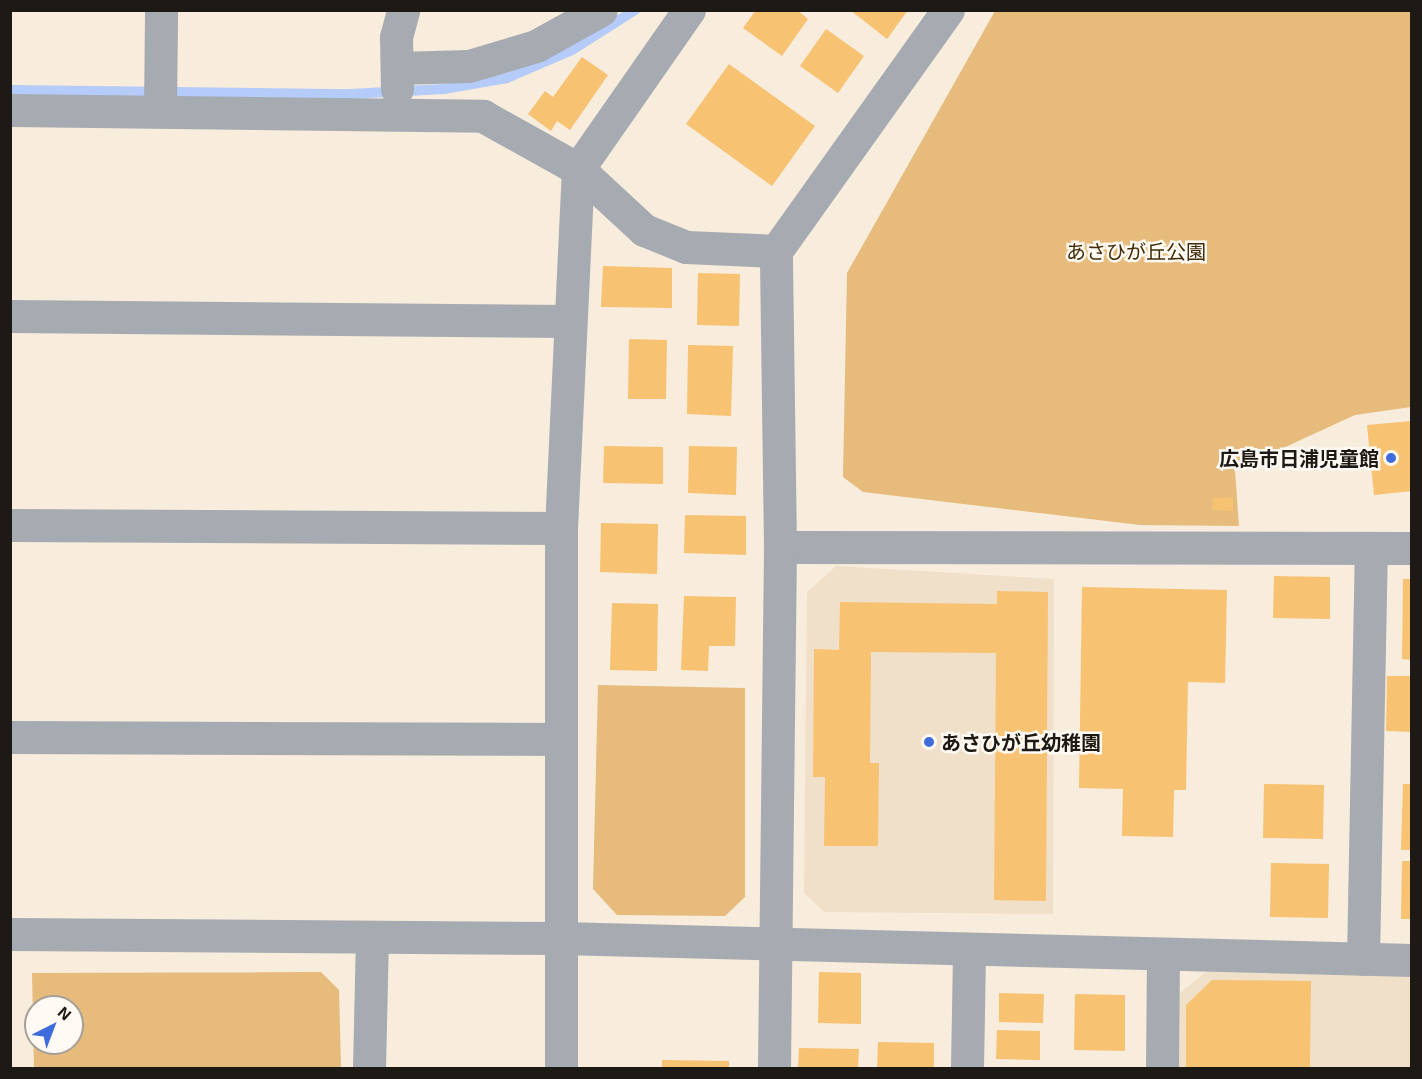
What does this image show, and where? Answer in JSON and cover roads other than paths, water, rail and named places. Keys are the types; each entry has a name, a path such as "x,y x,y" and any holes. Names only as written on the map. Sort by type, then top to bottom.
{"street":[{"path":"160,111 161,10"},
{"path":"398,111 397,68 403,10"},
{"path":"397,68 469,66 536,46 601,10"},
{"path":"561,1068 561,528 569,321 578,169 689,10"},
{"path":"774,1068 780,547 776,251 948,10"},
{"path":"10,110 398,111 483,116 578,169 644,230 676,243 776,251"},
{"path":"10,316 569,321"},
{"path":"10,525 561,528"},
{"path":"780,547 1412,548"},
{"path":"1363,959 1371,548"},
{"path":"10,737 561,739"},
{"path":"10,934 372,940 561,938 1163,957 1412,960"},
{"path":"369,1068 372,940"},
{"path":"967,1068 969,951"},
{"path":"1162,1068 1163,957"}],"waterway":[{"path":"10,90 350,94 444,89 507,78 572,50 635,10"}],"place":[{"name":"広島市日浦児童館","path":"1391,458"},
{"name":"あさひが丘幼稚園","path":"929,742"}],"park label":[{"name":"あさひが丘公園","path":"1136,251"}]}
